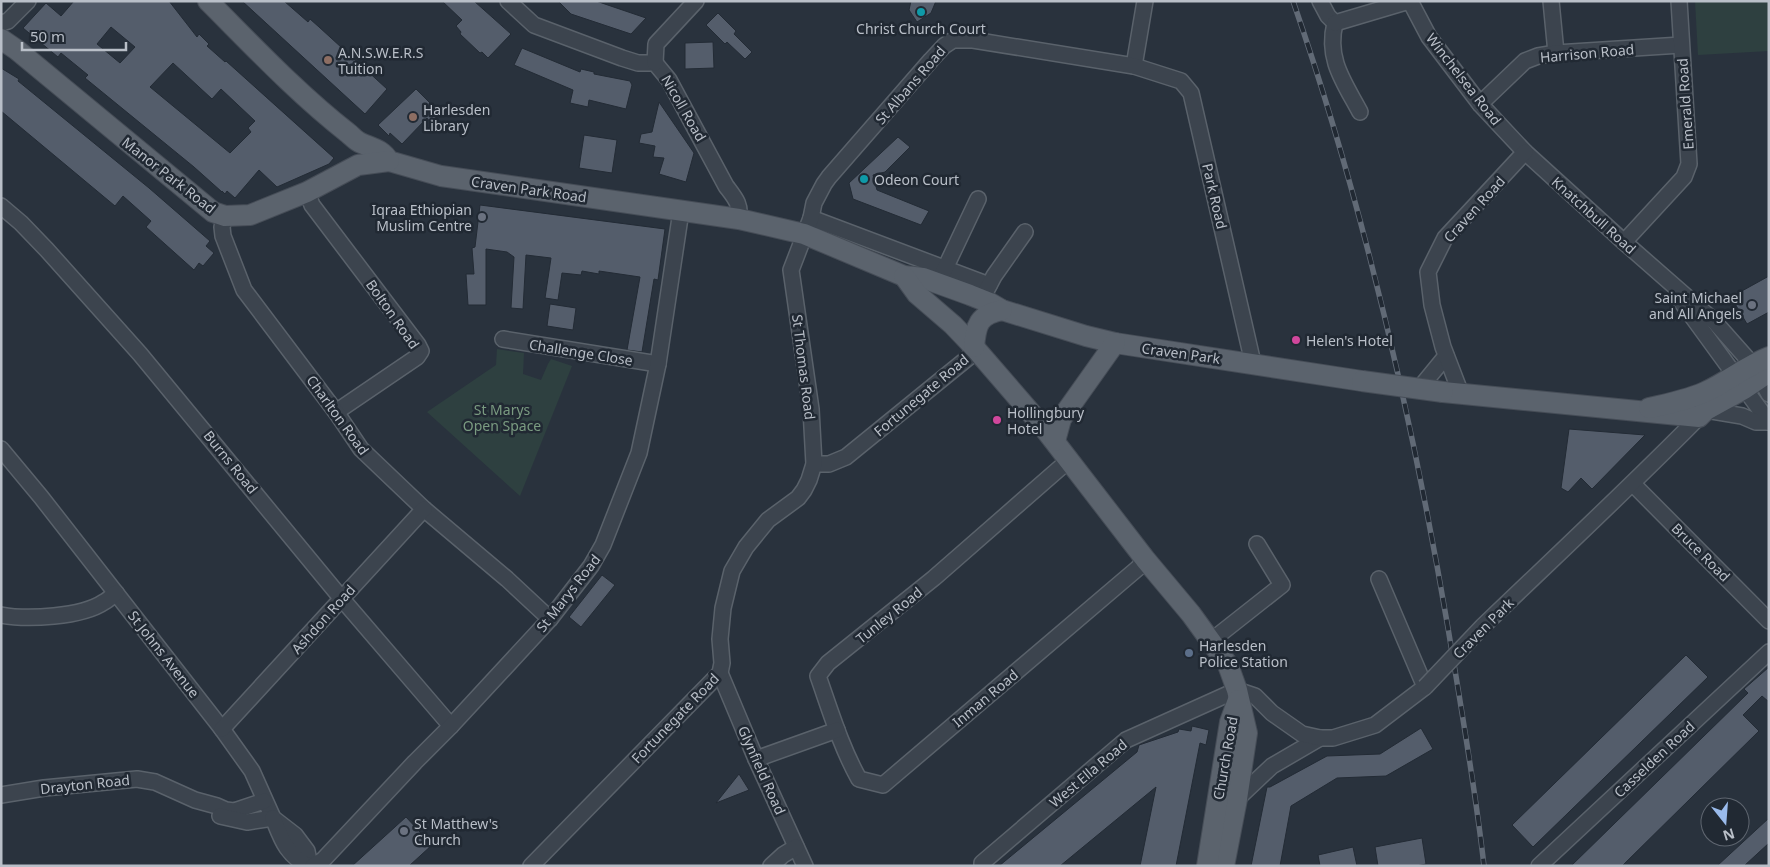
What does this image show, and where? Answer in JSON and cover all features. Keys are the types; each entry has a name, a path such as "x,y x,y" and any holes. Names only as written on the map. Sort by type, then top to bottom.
{"main road":[{"name":"Craven Park Road","path":"208,1 292,84 360,142 385,154 389,161 441,176 739,219 775,226 808,226 904,276 923,278 942,276 986,292 1002,310"},
{"name":"Manor Park Road","path":"1,40 17,50 213,212 225,216 250,215 307,192 358,166 389,161"},
{"path":"358,166 360,142"},
{"name":"Craven Park Road","path":"904,276 917,294 953,325 974,347"},
{"path":"1002,310 991,312 978,324 975,332 974,347 1055,441 1144,559 1191,614 1228,665 1237,695"},
{"name":"Craven Park","path":"1002,310 1115,343 1419,389 1635,411 1702,414 1757,376"},
{"path":"1086,336 1093,350 1097,369"},
{"path":"1055,441 1061,419 1115,343"},
{"name":"Craven Park","path":"1635,411 1687,400 1705,392 1757,376"},
{"path":"1036,421 1061,419"},
{"name":"Church Road","path":"1224,866 1237,800 1247,733 1237,695"},
{"name":"Church Road","path":"1207,866 1230,722 1237,695"}],"street":[{"path":"1,23 8,21 28,1"},
{"name":"Nicoll Road","path":"508,1 534,25 622,58 638,63 655,63 669,80 736,201 740,210 739,219"},
{"path":"655,63 656,44 696,1"},
{"path":"1134,66 1145,1"},
{"path":"1320,1 1328,16 1335,23"},
{"path":"1335,23 1410,1"},
{"name":"Winchelsea Road","path":"1410,1 1429,37 1480,104 1525,152"},
{"path":"1551,1 1556,53"},
{"name":"Emerald Road","path":"1624,242 1684,177 1689,164 1679,1"},
{"path":"1335,23 1332,37 1335,65 1360,112"},
{"name":"St Albans Road","path":"791,270 808,226 814,203 824,184 937,53 953,40 973,40 1134,66"},
{"name":"Harrison Road","path":"1480,104 1525,61 1538,56 1556,53 1681,45"},
{"name":"Park Road","path":"1134,66 1181,81 1191,92 1252,363"},
{"name":"Knatchbull Road","path":"1525,152 1713,320 1757,376"},
{"name":"Craven Road","path":"1452,393 1446,356 1432,305 1428,272 1445,238 1525,152"},
{"name":"Bolton Road","path":"307,192 312,204 421,351 417,357 336,412"},
{"path":"942,276 978,199"},
{"name":"Burns Road","path":"1,206 21,223 47,250 140,354 342,599 451,726"},
{"name":"St Marys Road","path":"310,866 322,860 451,726 550,619 591,566 603,545 639,453 658,364 681,211"},
{"name":"Charlton Road","path":"225,216 222,227 223,236 244,290 336,412 361,449 424,509 507,579 550,619"},
{"name":"Craven Park Road","path":"808,226 942,276"},
{"path":"986,292 1025,232"},
{"name":"St Thomas Road","path":"791,270 811,409 814,464"},
{"name":"Knatchbull Road","path":"1664,278 1757,376"},
{"name":"Challenge Close","path":"503,340 658,364"},
{"name":"Fortunegate Road","path":"531,866 720,673 722,663 720,639 723,608 732,571 746,547 768,520 798,498 810,480 814,464 829,464 846,457 969,357 974,347"},
{"path":"1419,389 1446,356"},
{"path":"1702,414 1742,416 1756,422 1769,422 1757,376"},
{"name":"Craven Park","path":"1237,695 1255,696 1272,713 1302,734 1320,738 1333,738 1376,725 1425,687 1483,626 1580,532 1633,484 1702,414"},
{"name":"St Johns Avenue","path":"1,449 41,497 222,730 252,771 273,818"},
{"name":"Tunley Road","path":"838,730 818,676 828,663 934,578 1069,460"},
{"name":"Bruce Road","path":"1633,484 1769,621"},
{"name":"Ashdon Road","path":"222,730 424,509"},
{"path":"1211,641 1282,585 1257,544"},
{"name":"Inman Road","path":"838,730 859,779 883,785 1138,568 1144,559"},
{"path":"1379,579 1425,687"},
{"path":"1,615 32,618 56,616 91,608 104,602 116,593"},
{"name":"Casselden Road","path":"1539,866 1769,652"},
{"name":"Glynfield Road","path":"720,673 756,759 805,866"},
{"name":"West Ella Road","path":"982,866 982,863 1126,740 1237,695"},
{"path":"756,759 838,730"},
{"path":"1237,800 1272,766 1320,738"},
{"name":"Drayton Road","path":"1,794 137,779 155,782 195,800 234,812 264,801"},
{"name":"Drayton Road","path":"195,800 214,814 226,819 247,822 273,818"},
{"path":"273,818 283,844 295,859 310,866"},
{"path":"771,866 796,847"}],"green space":[{"path":"1695,1 1769,1 1769,51 1698,55"},
{"name":"St Marys Open Space","path":"497,349 524,353 523,374 541,380 551,359 572,366 520,496 427,412 496,365"}],"building":[{"path":"74,1 169,1 197,37 199,34 209,44 207,46 334,158 329,164 277,187 259,170 235,198 227,191 225,194 85,78 88,75 61,53 58,57 23,28 46,3 61,16","holes":["111,27 135,47 120,63 97,44","173,63 212,99 221,89 255,121 248,128 251,132 230,153 150,87"]},
{"path":"242,1 284,1 308,22 310,19 387,89 365,114"},
{"path":"442,1 474,1 511,34 488,58 460,34 461,32 456,26 462,20"},
{"path":"558,1 596,1 646,18 631,34 571,14"},
{"name":"Christ Church Court","path":"911,1 936,1 931,13 917,22 909,10"},
{"path":"718,13 736,31 734,34 752,52 745,59 727,42 725,44 706,25"},
{"path":"713,42 714,68 685,69 685,43"},
{"path":"522,48 580,72 581,69 594,72 594,74 630,81 632,85 626,109 589,100 588,107 570,103 573,90 514,65"},
{"path":"1,68 19,79 18,81 149,188 210,241 206,246 214,253 203,266 199,263 194,270 146,227 151,221 123,196 115,206 1,111"},
{"name":"Harlesden Library","path":"416,89 440,113 431,123 427,118 402,144 390,133 389,136 378,125"},
{"path":"659,102 694,153 686,182 659,174 664,158 653,157 655,146 639,143 641,134 652,132"},
{"path":"584,135 617,140 612,173 579,168"},
{"name":"Odeon Court","path":"898,137 910,147 885,172 873,175 877,190 929,211 921,225 853,199 849,183"},
{"path":"480,205 665,229 658,280 654,279 642,352 627,350 640,277 599,271 599,274 582,271 581,275 562,273 558,300 545,298 551,258 526,255 523,309 511,308 514,257 507,252 486,249 486,305 468,305 466,274 474,274 472,248 475,247"},
{"name":"Saint Michael and All Angels","path":"1769,276 1769,312 1747,324 1731,297"},
{"path":"550,304 576,308 573,330 547,326"},
{"path":"1569,429 1645,435 1592,489 1581,478 1568,492 1561,488"},
{"path":"602,575 615,585 581,627 569,617"},
{"path":"1686,655 1708,677 1533,847 1512,825"},
{"path":"1769,667 1769,702 1762,696 1743,715 1759,731 1622,866 1571,866 1748,693 1744,689"},
{"path":"1192,726 1209,730 1206,745 1200,743 1176,866 1140,866 1156,787 1060,866 999,866 1137,752 1139,745 1178,732 1179,729 1191,731"},
{"path":"1421,728 1433,749 1386,776 1337,778 1291,806 1280,866 1251,866 1267,787 1327,756 1380,754"},
{"path":"739,774 749,790 716,803"},
{"name":"St Matthew's Church","path":"406,817 432,845 409,866 352,866"},
{"path":"1769,818 1769,843 1744,866 1717,866 1738,847 1750,847 1750,836"},
{"path":"1422,838 1426,864 1416,866 1378,866 1375,847"},
{"path":"1353,847 1357,866 1320,866 1318,855"}],"railway":[{"path":"1293,1 1342,155 1402,390 1448,628 1472,776 1484,866"}],"place":[{"name":"Christ Church Court","path":"921,12"},
{"name":"A.N.S.W.E.R.S Tuition","path":"328,60"},
{"name":"Harlesden Library","path":"413,117"},
{"name":"Odeon Court","path":"864,179"},
{"name":"Iqraa Ethiopian Muslim Centre","path":"482,217"},
{"name":"Saint Michael and All Angels","path":"1752,305"},
{"name":"Helen's Hotel","path":"1296,340"},
{"name":"Hollingbury Hotel","path":"997,420"},
{"name":"Harlesden Police Station","path":"1189,653"},
{"name":"St Matthew's Church","path":"404,831"}]}
